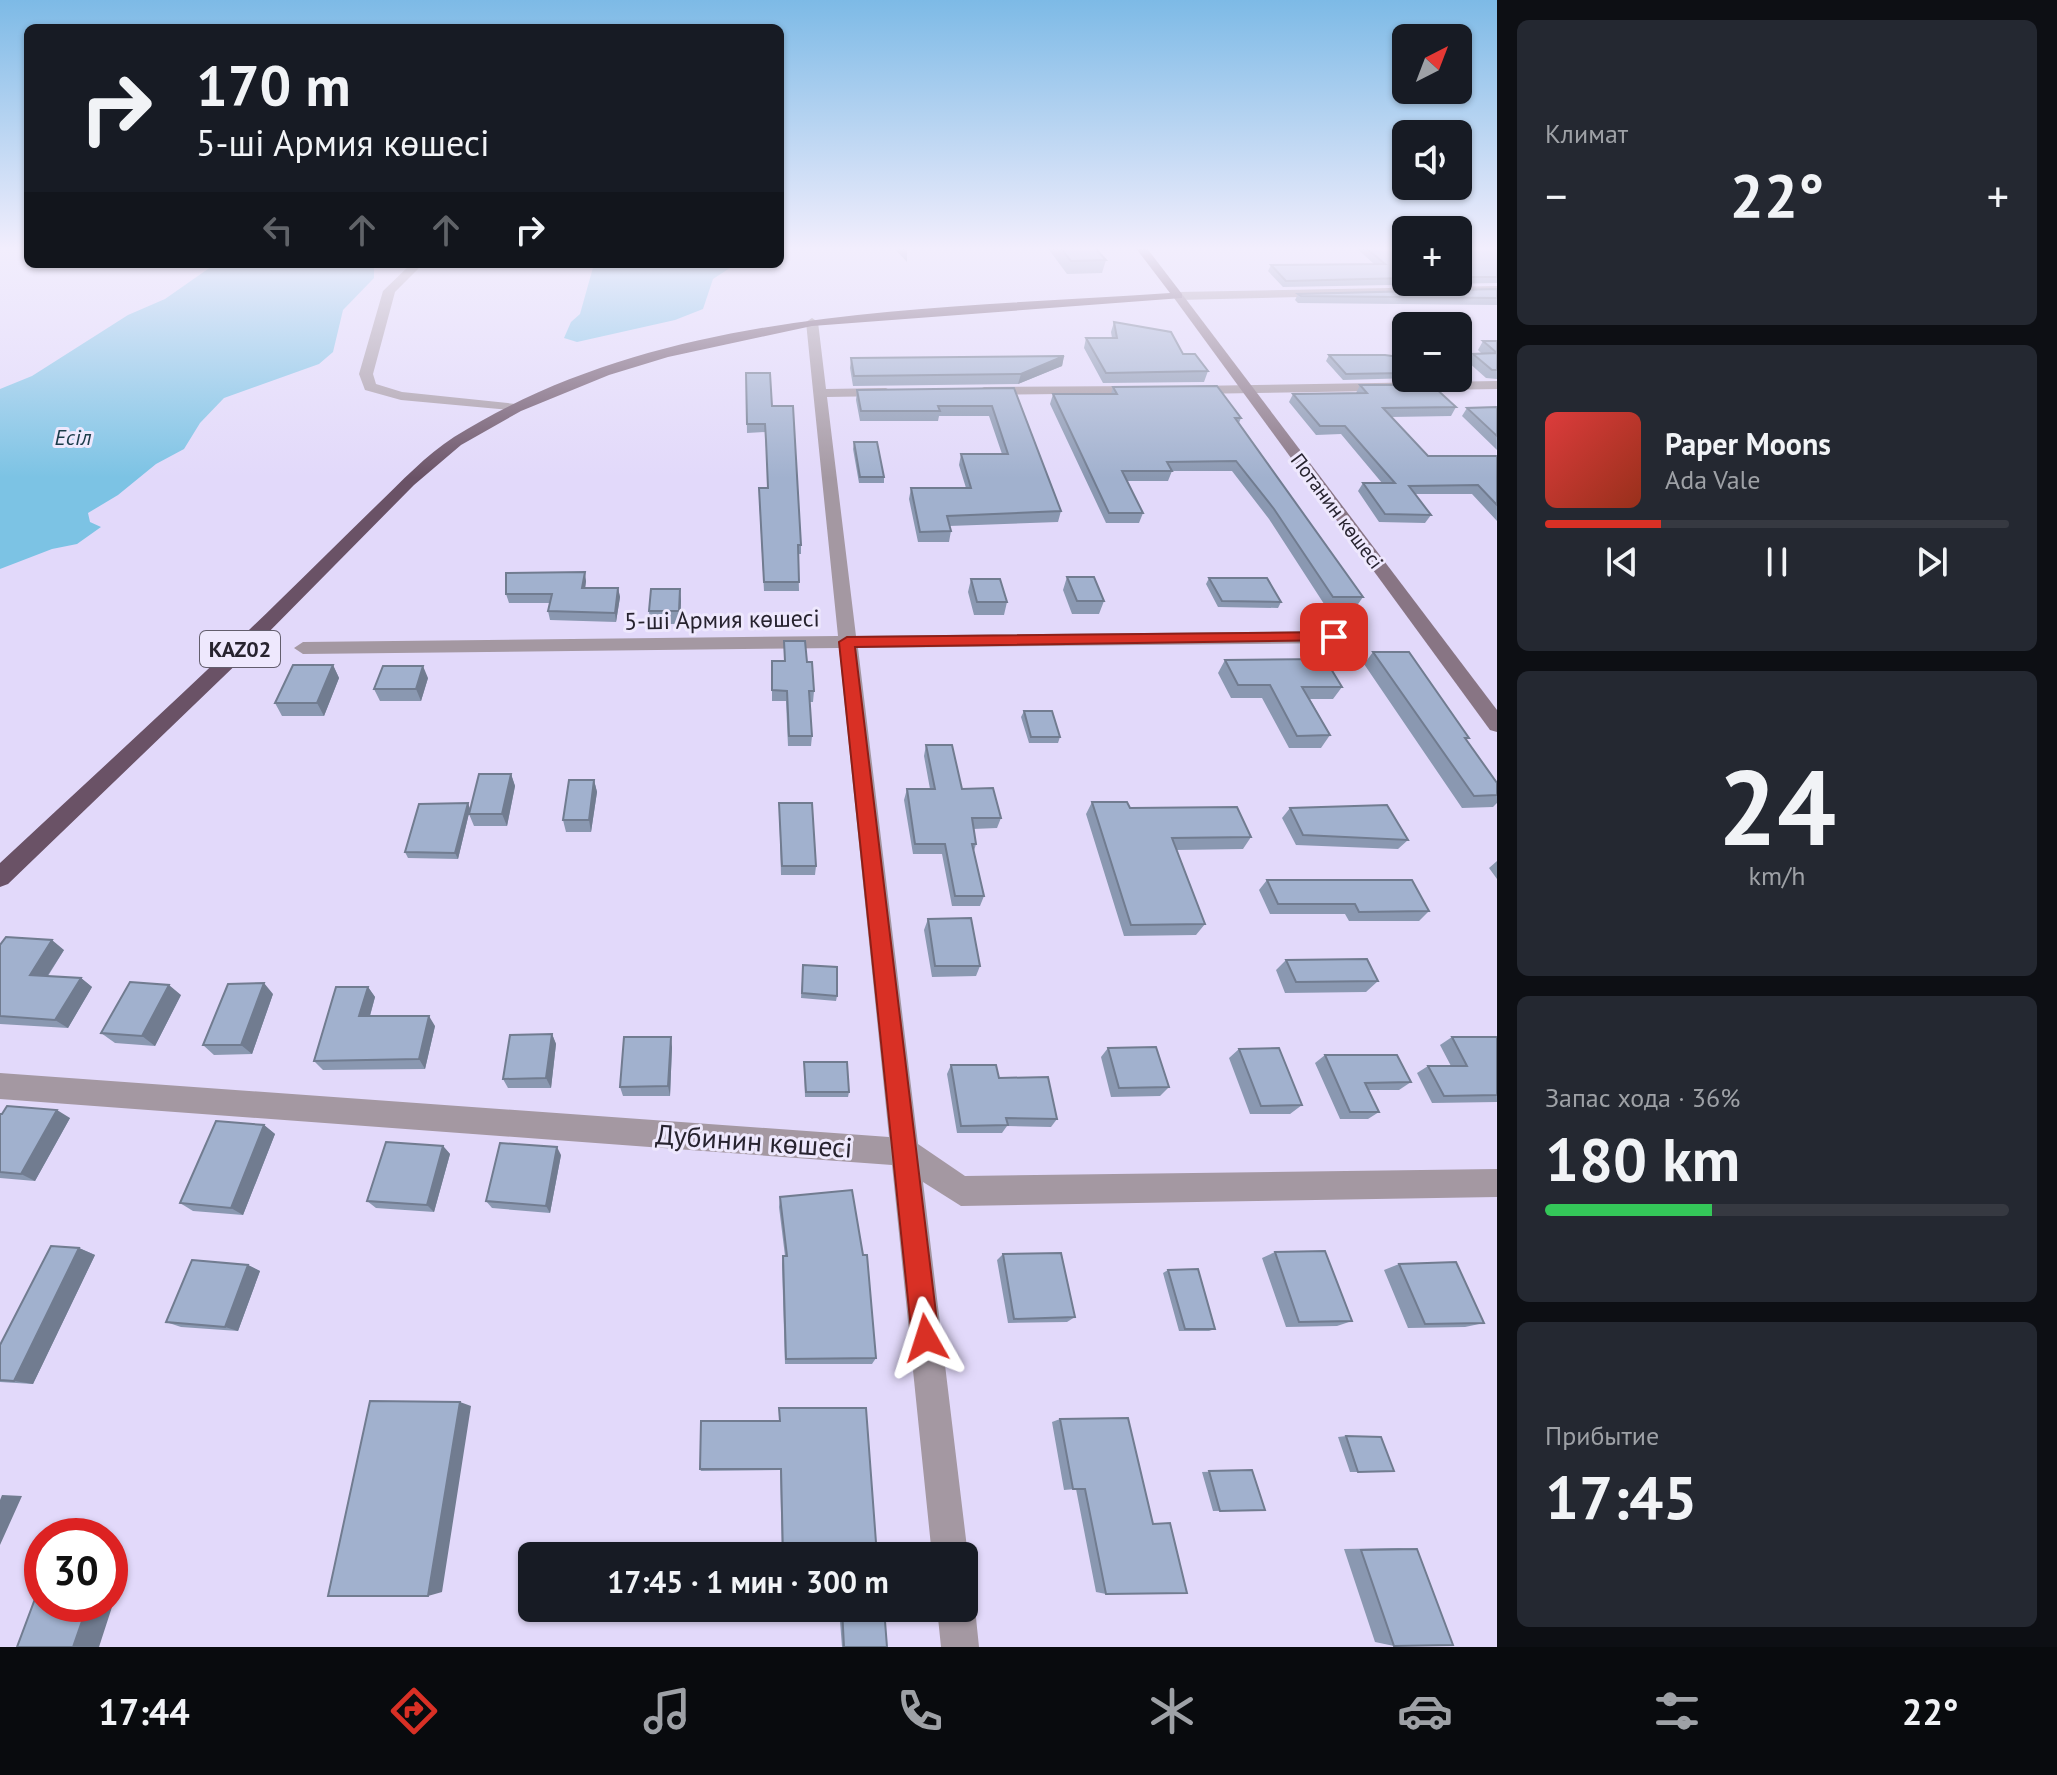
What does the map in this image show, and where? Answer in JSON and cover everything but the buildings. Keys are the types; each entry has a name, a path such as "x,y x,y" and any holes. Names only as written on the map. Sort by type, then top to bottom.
{"highway":[{"name":"KAZ02","path":"0,877 241,649 409,482 483,425 604,372 665,354 803,324"}],"main road":[{"name":"Потанин көшесі","path":"1198,324 1497,725"}],"street":[{"path":"380,324 366,374 370,387 401,396 516,408"},
{"path":"812,324 948,1542"},
{"path":"1183,390 1497,385"},
{"path":"961,392 1151,390"},
{"path":"819,393 898,392"},
{"name":"5-ші Армия көшесі","path":"303,648 1334,637"},
{"name":"Дубинин көшесі","path":"0,1086 905,1152"},
{"path":"905,1152 961,1191 1497,1183"},
{"path":"957,1622 960,1647"}],"water":[{"name":"Есіл","path":"114,324 340,324 333,352 319,364 224,398 200,423 184,449 156,464 118,495 88,513 90,522 101,527 77,544 52,549 0,569 0,389 32,376"},
{"path":"570,324 658,324 577,342 564,338"}],"route":[{"path":"926,1338 847,642 1334,637"}]}
